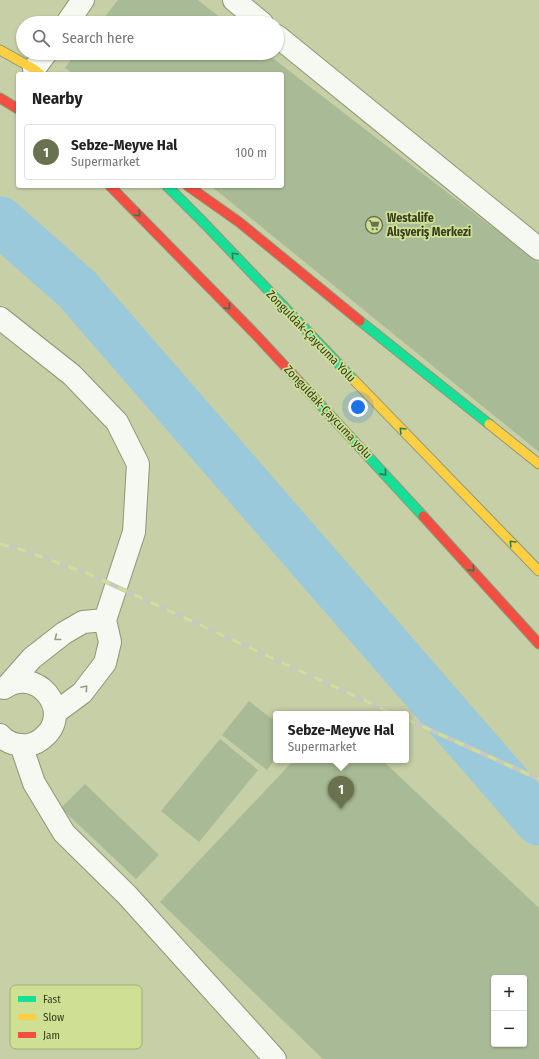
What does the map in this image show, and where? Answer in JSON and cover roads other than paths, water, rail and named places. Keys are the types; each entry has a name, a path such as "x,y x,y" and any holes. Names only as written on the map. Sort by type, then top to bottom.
{"main road":[{"path":"0,50 16,56"},
{"path":"27,60 40,65"},
{"path":"0,98 16,108"},
{"name":"Zonguldak-Çaycuma yolu","path":"112,188 252,331 314,397 539,644"},
{"name":"Zonguldak-Çaycuma Yolu","path":"168,188 204,222 299,324 539,571"},
{"path":"191,188 239,222 396,351 539,464"}],"street":[{"path":"72,16 83,0"},
{"path":"234,0 253,16"},
{"path":"284,42 459,186 539,249"},
{"path":"0,318 72,375 117,422 138,464 134,532 105,620 110,642 105,663 82,693 55,713"},
{"path":"5,688 32,658 64,633 83,622 105,620"},
{"path":"0,735 11,743 21,746 32,744 41,740 49,733 55,713 53,702 48,693 40,686 30,682 20,681 5,688"},
{"path":"21,746 34,783 64,832 127,895 275,1059"}],"waterway":[{"path":"0,221 77,289 539,821"}],"railway":[{"path":"0,544 23,550 89,574 387,711"},
{"path":"409,720 539,779"}],"place":[{"name":"Westalife Alışveriş Merkezi","path":"374,225"},
{"name":"Sebze-Meyve Hal","path":"341,809"}]}
